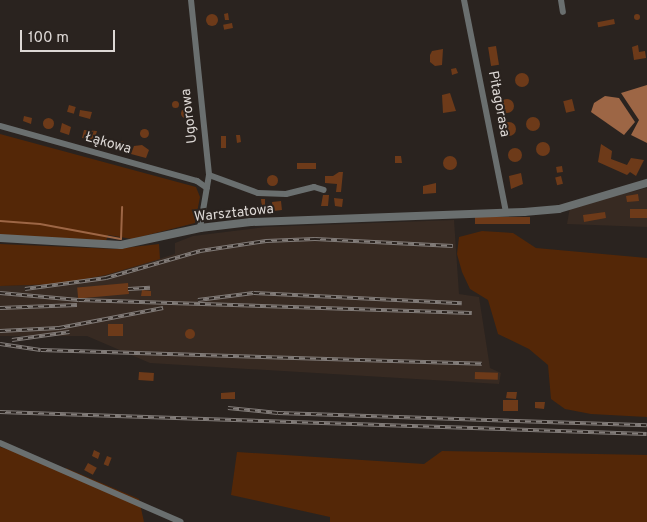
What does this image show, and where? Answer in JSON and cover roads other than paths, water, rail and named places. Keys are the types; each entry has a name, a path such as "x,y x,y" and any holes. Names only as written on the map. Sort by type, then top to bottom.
{"street":[{"name":"Ugorowa","path":"191,0 209,175 200,228"},
{"name":"Pitagorasa","path":"464,0 506,212"},
{"path":"561,0 563,12"},
{"name":"Łąkowa","path":"0,126 197,181 207,188"},
{"path":"209,175 258,193 286,194 314,188 324,190"},
{"name":"Warsztatowa","path":"0,238 121,245 200,228 251,222 559,209 647,183"},
{"path":"0,443 181,522"}],"waterway":[{"path":"0,221 40,224 121,239 122,207"}],"railway":[{"path":"25,289 106,278 200,251 266,241 315,239 453,246"},
{"path":"128,289 150,288"},
{"path":"0,293 79,300 472,313"},
{"path":"198,300 254,293 462,303"},
{"path":"0,308 77,305"},
{"path":"0,331 59,328 163,308"},
{"path":"12,340 69,332"},
{"path":"0,344 41,350 482,364"},
{"path":"228,408 278,413 647,425"},
{"path":"0,412 647,434"}]}
